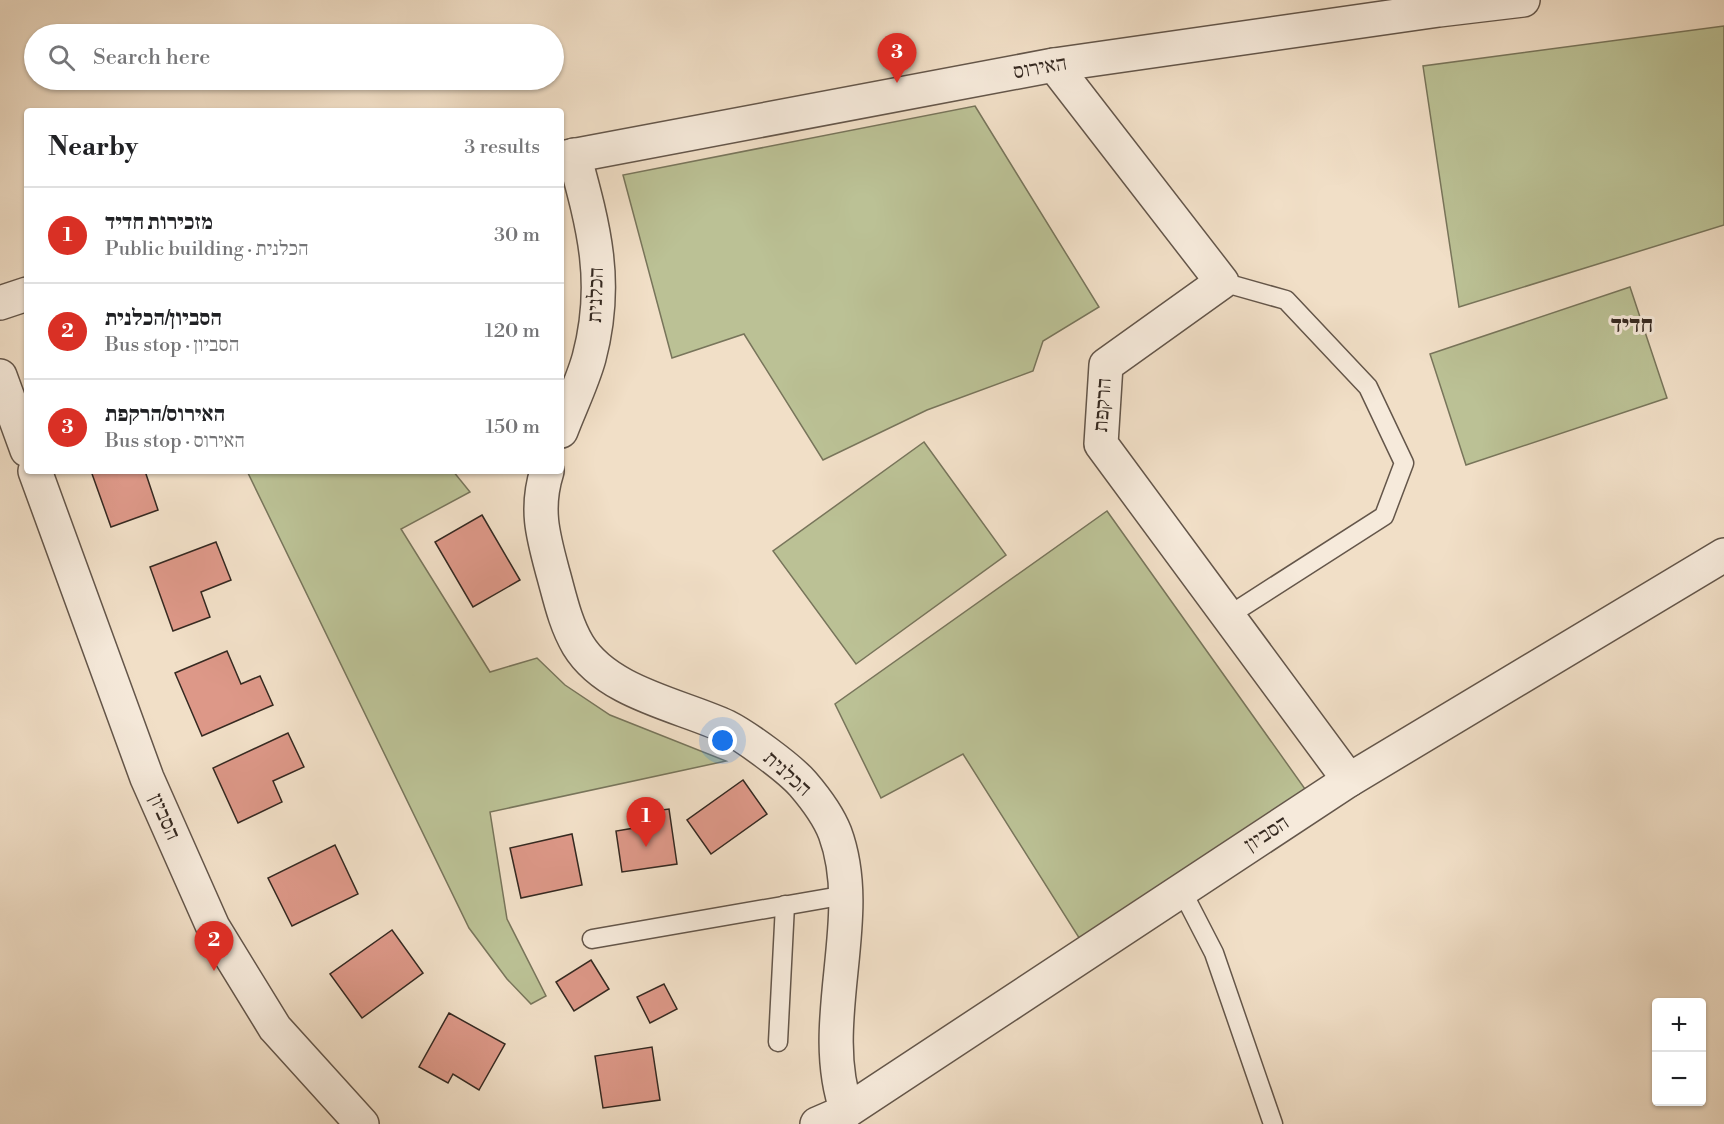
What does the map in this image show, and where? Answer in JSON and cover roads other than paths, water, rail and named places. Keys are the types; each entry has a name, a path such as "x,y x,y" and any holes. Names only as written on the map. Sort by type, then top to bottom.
{"street":[{"name":"האירוס","path":"568,157 1054,65 1523,0"},
{"path":"1054,65 1222,282"},
{"name":"הכלנית","path":"564,423 588,360 595,334 599,301 598,266 592,221 568,157"},
{"name":"הרקפת","path":"1222,282 1106,364 1101,444 1349,780"},
{"path":"0,303 24,295"},
{"path":"0,376 24,442"},
{"name":"הסביון","path":"36,474 147,778 213,927 275,1028 362,1124"},
{"name":"הכלנית","path":"546,474 541,507 542,529 566,620 579,647 600,670 620,684 729,728 775,759 801,782 821,807 834,832 842,862 846,895 836,1036 842,1097 848,1111"},
{"name":"הסביון","path":"817,1124 848,1111 1349,780 1724,555"}],"lane":[{"path":"1222,282 1286,300 1368,387 1404,463 1384,516 1228,616"},
{"path":"1182,891 1214,953 1273,1124"},
{"path":"592,939 846,895"},
{"path":"778,1042 785,905"}],"place":[{"name":"האירוס/הרקפת","path":"897,83"},
{"name":"מזכירות חדיד","path":"646,847"},
{"name":"הסביון/הכלנית","path":"214,971"}],"district":[{"name":"חדיד","path":"1632,325"}]}
